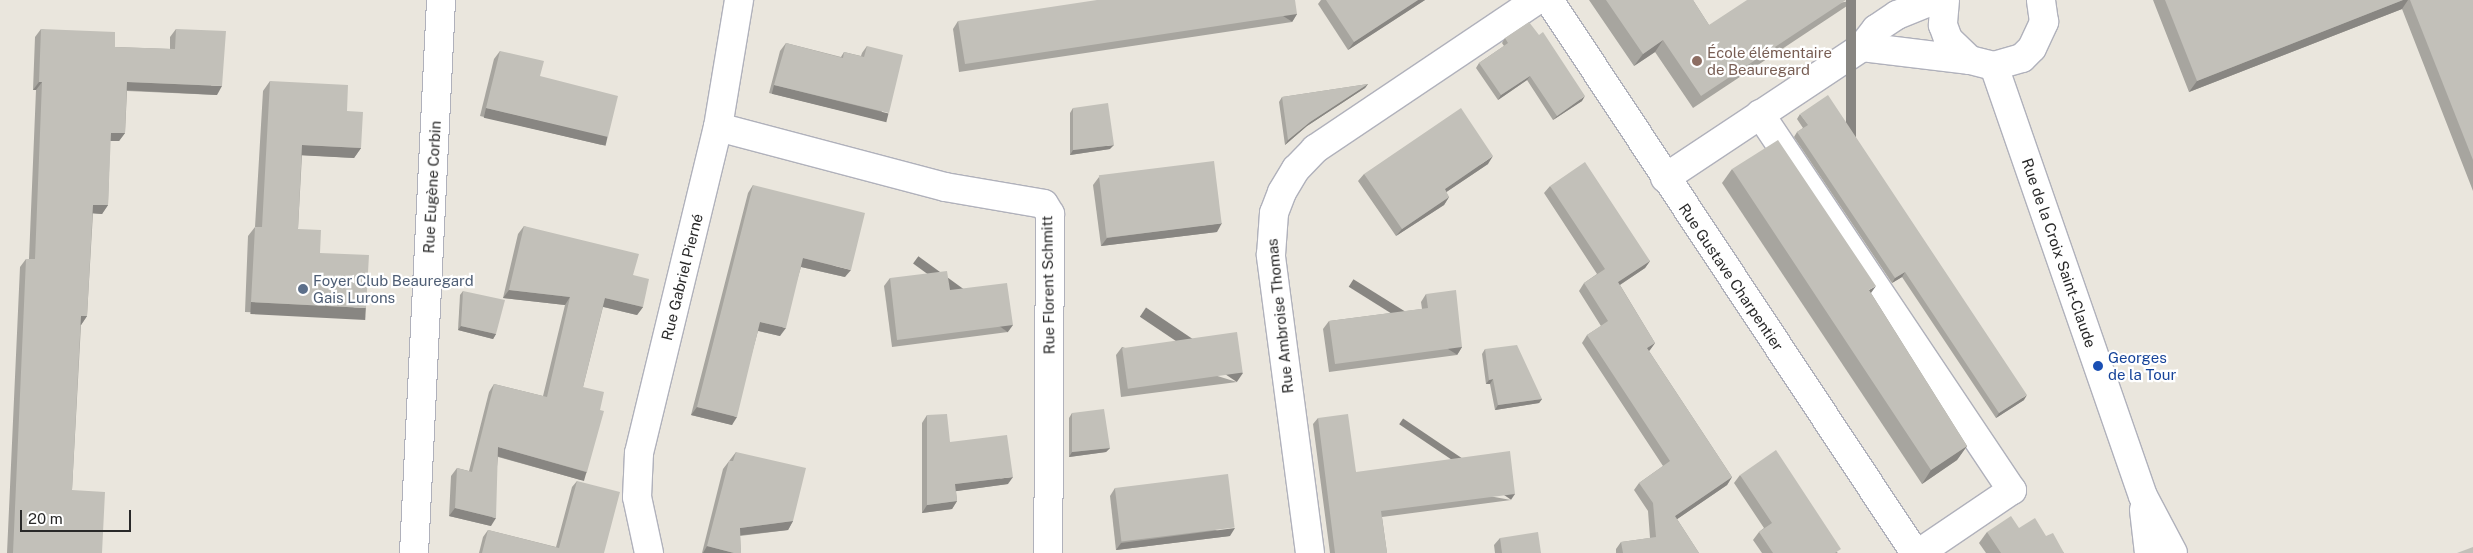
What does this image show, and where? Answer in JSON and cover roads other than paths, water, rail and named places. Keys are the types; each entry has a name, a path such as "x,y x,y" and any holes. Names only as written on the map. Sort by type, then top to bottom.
{"street":[{"name":"Rue Eugène Corbin","path":"414,553 441,0"},
{"name":"Rue Gabriel Pierné","path":"649,553 636,497 639,453 718,126 739,0"},
{"name":"Rue Ambroise Thomas","path":"1310,553 1271,255 1274,213 1282,192 1296,169 1316,149 1537,0"},
{"name":"Rue Gustave Charpentier","path":"1549,0 1665,178 1917,553"},
{"path":"1665,178 1862,47 1876,29 1897,15 1934,0"},
{"path":"1946,0 1943,25 1948,40 1982,63"},
{"path":"1862,47 1982,63 2022,58 2032,48 2044,22 2045,3"},
{"name":"Rue de la Croix Saint-Claude","path":"1982,63 2143,496 2173,553"},
{"path":"1760,114 2012,490 1917,553"},
{"name":"Rue Florent Schmitt","path":"718,126 945,187 1044,204 1050,214 1048,553"},
{"name":"Rue de la Croix Saint-Claude","path":"2143,496 2149,553"}],"place":[{"name":"École élémentaire de Beauregard","path":"1697,61"},
{"name":"Foyer Club Beauregard Gais Lurons","path":"303,289"},
{"name":"Georges de la Tour","path":"2098,366"}]}
